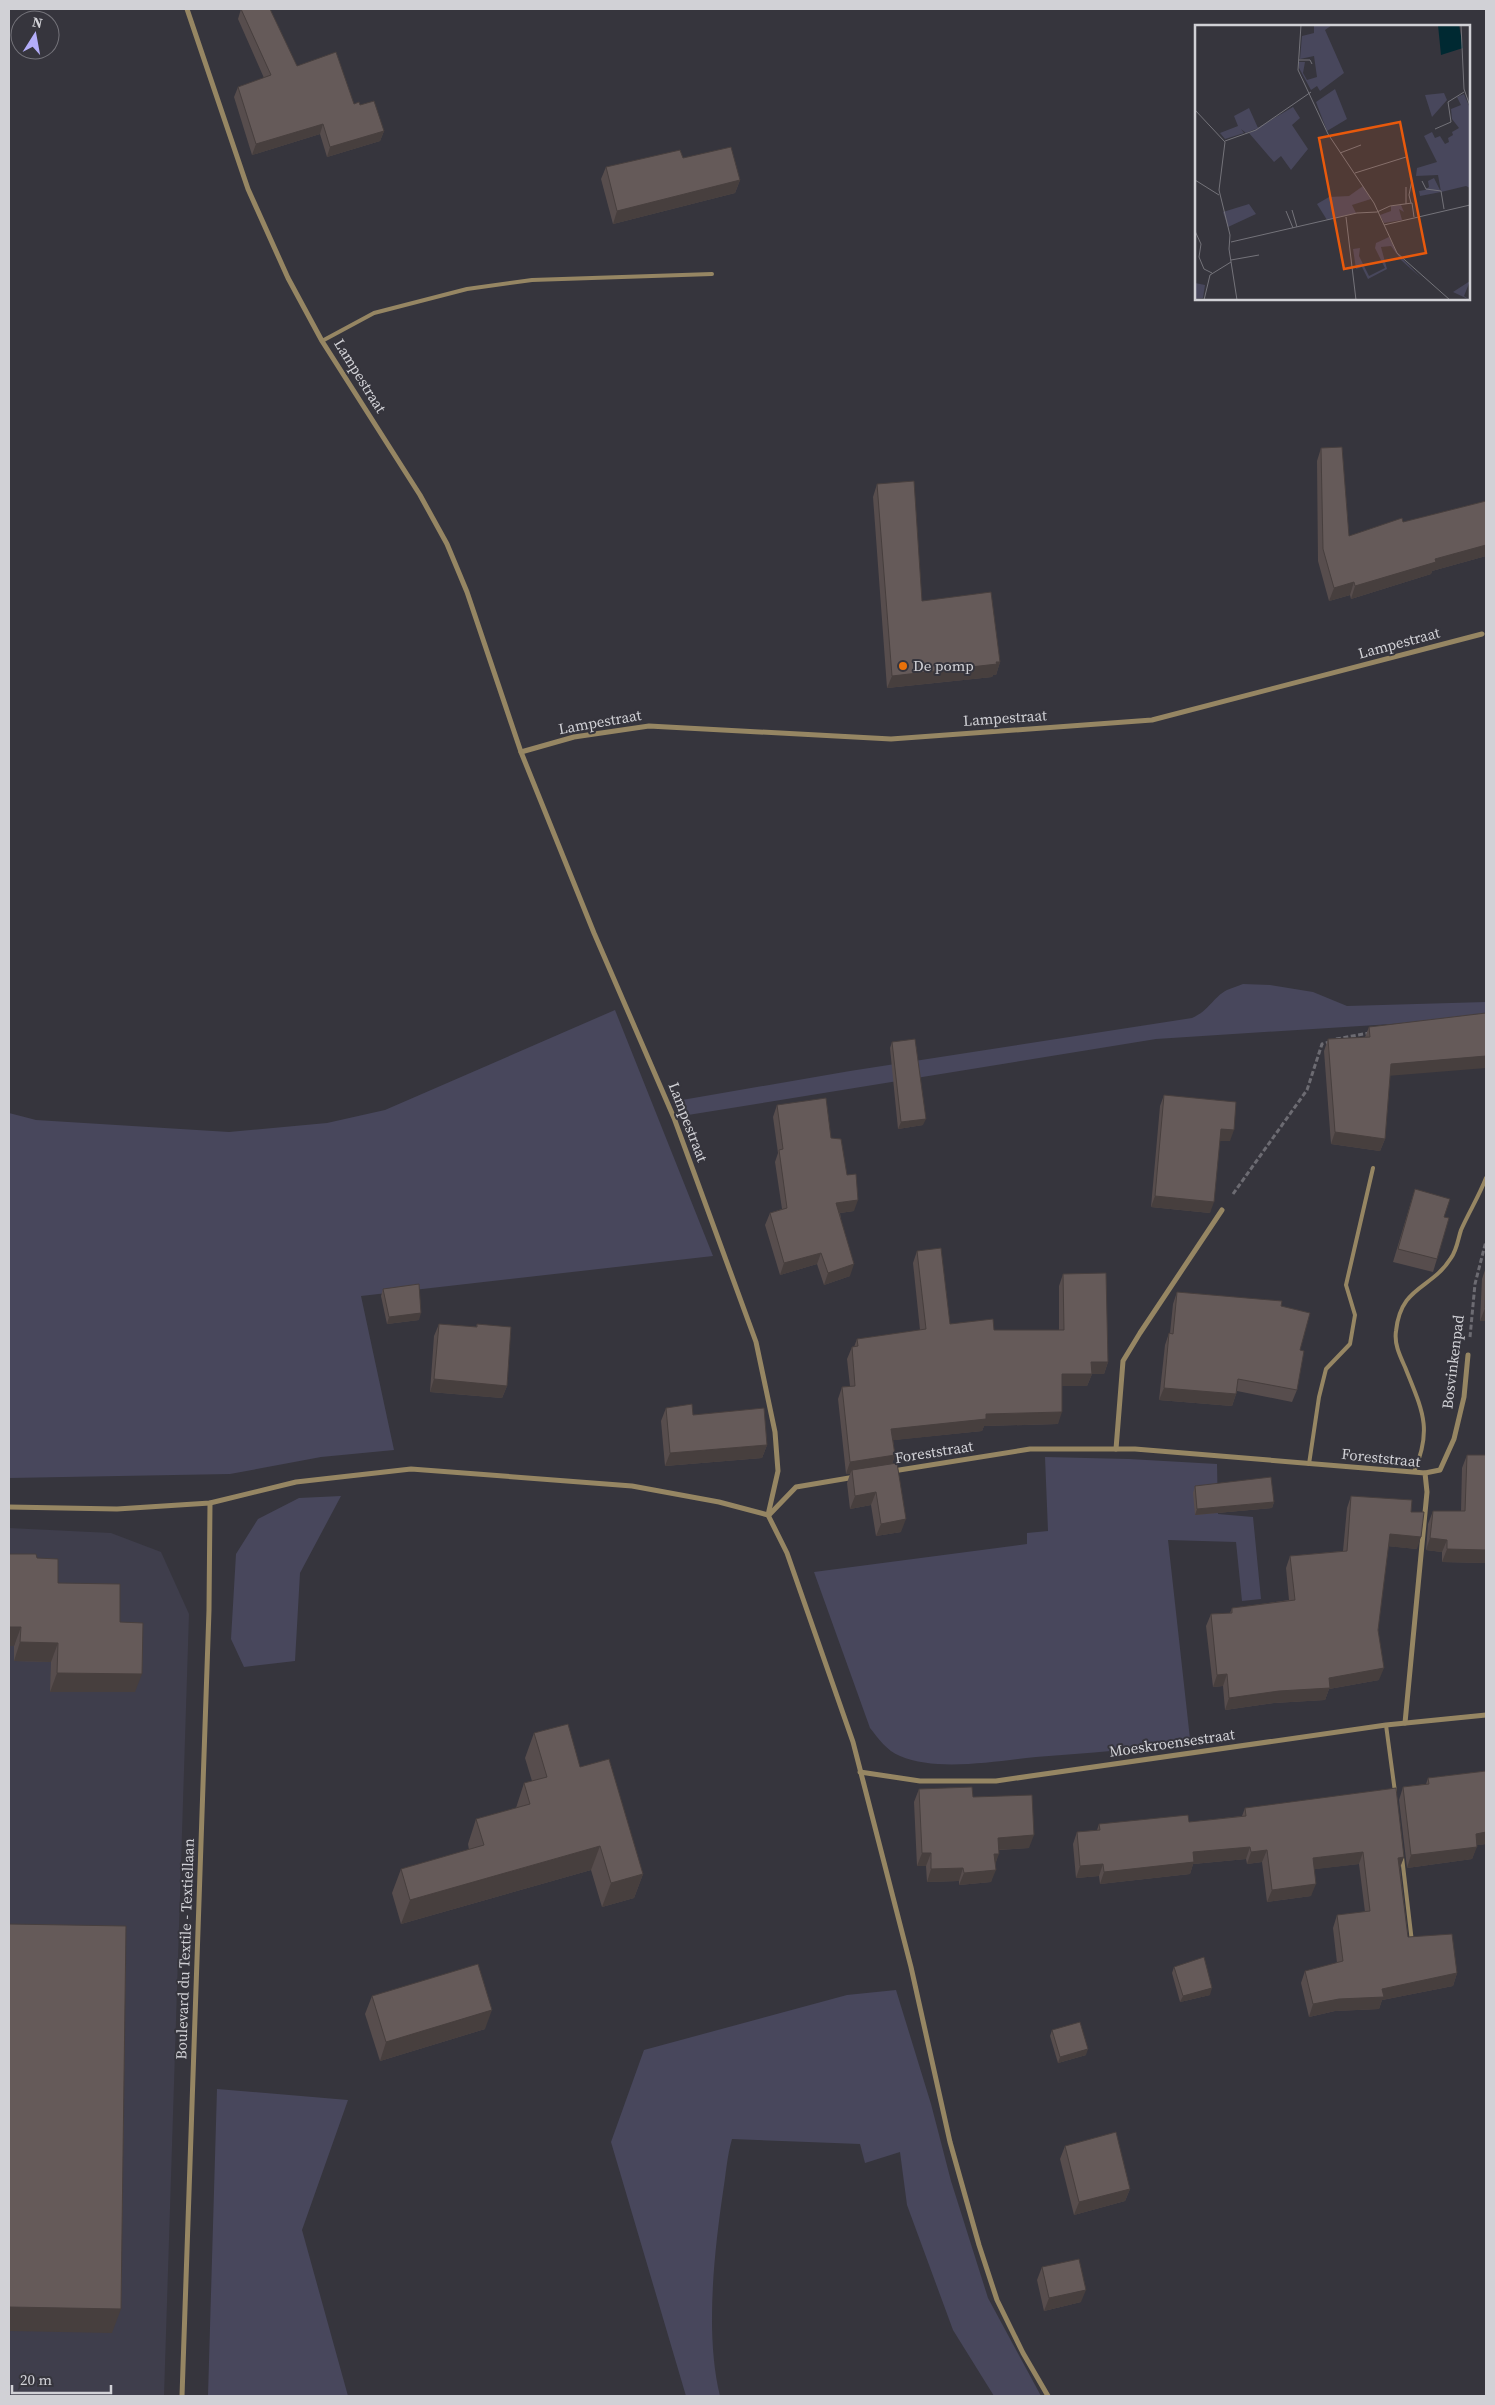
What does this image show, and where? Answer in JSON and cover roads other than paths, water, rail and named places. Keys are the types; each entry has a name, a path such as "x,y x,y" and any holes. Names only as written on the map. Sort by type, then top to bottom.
{"street":[{"name":"Lampestraat","path":"187,9 248,189 288,278 322,341 420,495 447,544 468,592 522,752 594,932 674,1118 756,1342 775,1432 778,1471 768,1515"},
{"name":"Lampestraat","path":"522,752 574,737 649,726 891,739 1152,720 1482,634"},
{"path":"1116,1449 1123,1361 1222,1210"},
{"name":"Bosvinkenpad","path":"1425,1473 1440,1470 1454,1439 1464,1397 1468,1355"},
{"name":"Foreststraat","path":"884,1472 1030,1449 1134,1449 1425,1473 1427,1492 1405,1723"},
{"path":"9,1508 117,1509 210,1503 296,1482 411,1469 632,1486 719,1502 768,1515 787,1553 801,1590 853,1742 911,1967 950,2142 996,2300 1048,2396"},
{"path":"768,1515 796,1487 864,1476"},
{"name":"Boulevard du Textile - Textiellaan","path":"182,2396 209,1610 210,1503"},
{"name":"Moeskroensestraat","path":"860,1772 920,1781 996,1781 1386,1725 1486,1715"}],"lane":[{"path":"322,341 374,313 467,289 532,280 712,274"},
{"path":"1310,1464 1319,1397 1326,1369 1350,1344 1355,1315 1346,1286 1373,1168"},
{"path":"1414,1472 1423,1452 1425,1435 1424,1417 1397,1349 1396,1333 1399,1315 1407,1298 1442,1271 1453,1256 1462,1229 1486,1178"},
{"path":"1386,1725 1396,1798"},
{"path":"1402,1856 1412,1943"}],"place":[{"name":"De pomp","path":"903,666"}]}
